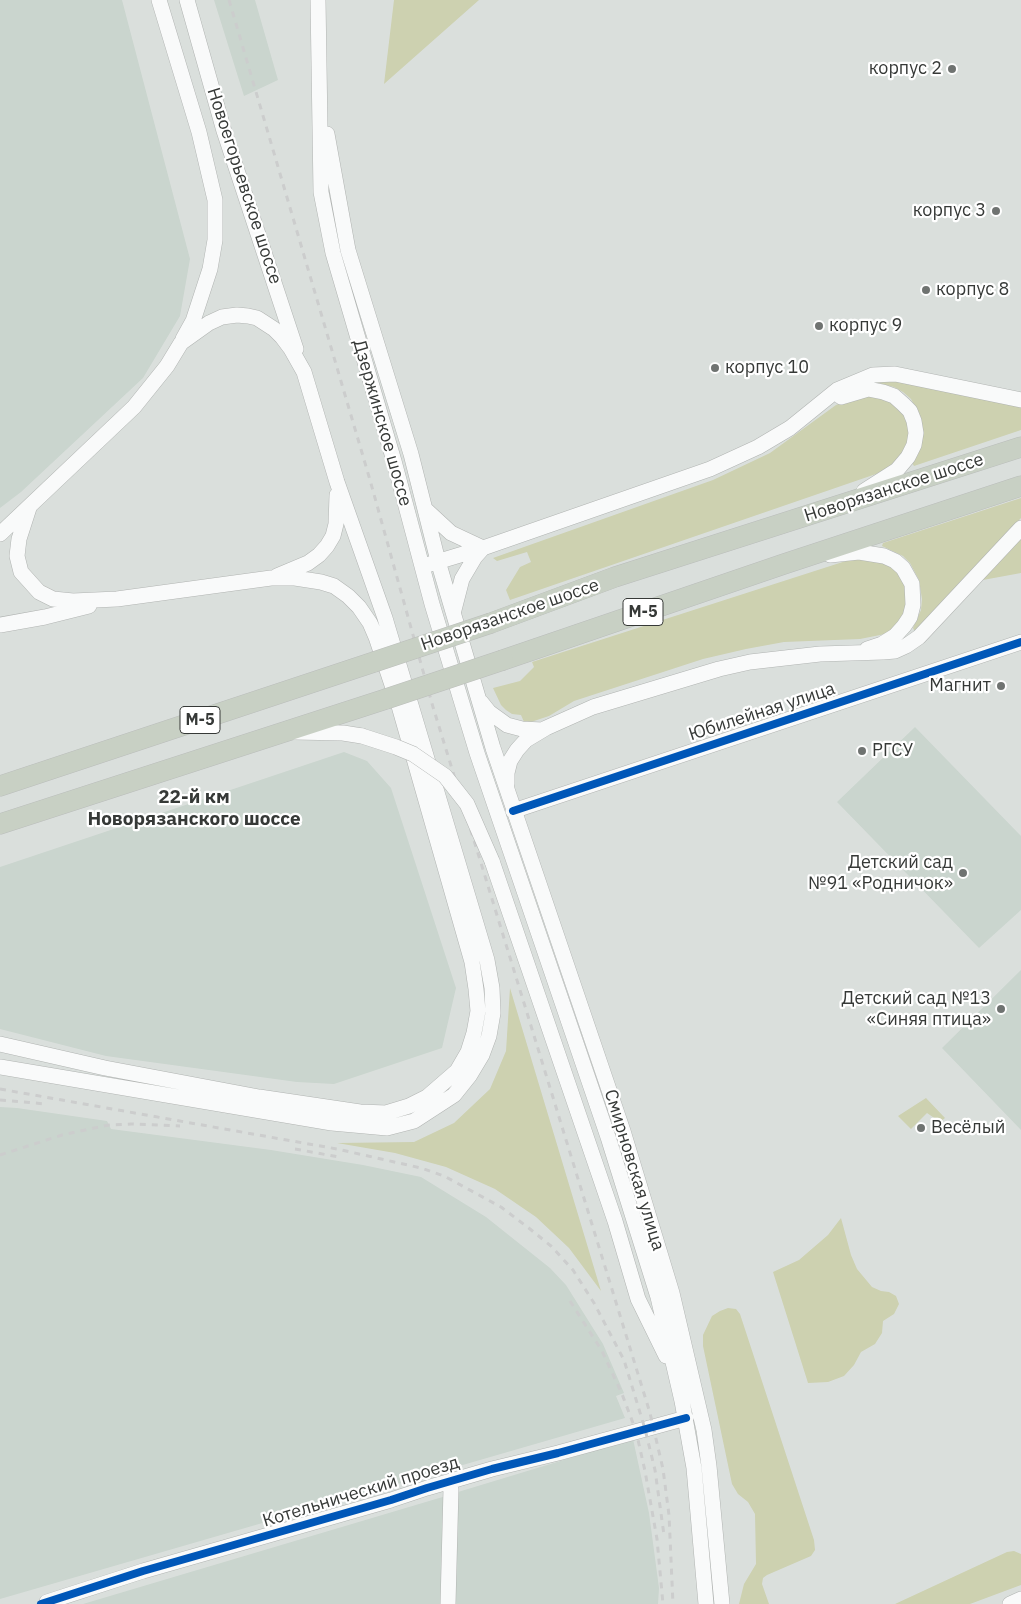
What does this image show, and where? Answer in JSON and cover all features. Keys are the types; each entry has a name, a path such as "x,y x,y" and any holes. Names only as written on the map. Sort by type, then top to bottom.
{"highway":[{"name":"Новорязанское шоссе","path":"0,786 491,623 615,577 1021,447"},
{"name":"Новорязанское шоссе","path":"0,824 386,699 1021,486"}],"main road":[{"name":"Новоегорьевское шоссе","path":"0,534 134,407 167,366 193,321 210,269 215,240 215,200 199,132 159,0"},
{"name":"Новоегорьевское шоссе","path":"187,0 224,131 304,372"},
{"name":"Дзержинское шоссе","path":"318,0 321,192 325,221 394,461 421,567 477,753"},
{"name":"Дзержинское шоссе","path":"320,88 330,155 348,250 411,454 438,561 493,748"},
{"path":"342,285 346,274 353,275 357,280"},
{"path":"0,1068 332,1123 387,1128 414,1121 454,1095 470,1075 482,1055 489,1036 493,1013 492,988 487,960 384,618 337,482 304,372 282,337 265,323 248,316 222,317 209,323 181,343"},
{"name":"М-5","path":"438,561 483,548 710,469 758,447 790,428 837,390 873,375 888,374 916,378 1021,400"},
{"name":"М-5","path":"814,408 847,394 868,390 894,396 910,411 914,421 916,433 914,445 908,457 897,470 834,508"},
{"path":"271,578 308,563 327,546 333,536 336,524 337,482"},
{"path":"0,1044 104,1068 259,1097 360,1112 386,1112 409,1106 428,1097 456,1071 468,1052 478,1011 472,962 400,706 376,637 370,623 359,607 334,586 306,579 271,578 117,599 73,601 53,599 39,592 21,572 17,556 19,539 29,507"},
{"path":"424,508 451,534 483,548 475,557 462,579 453,614"},
{"name":"М-5","path":"507,788 507,773 510,762 526,740 542,730 593,707 719,669 750,662 784,657 895,651 906,646 919,636 1021,528"},
{"name":"М-5","path":"784,564 859,552 884,556 895,561 903,568 912,584 914,594 910,616 895,636 882,644 857,653"},
{"path":"421,567 438,561"},
{"path":"0,625 45,617 117,599"},
{"name":"Юбилейная улица","path":"513,811 1021,642"},
{"name":"М-5","path":"479,700 489,712 507,725 522,729 542,730"},
{"name":"М-5","path":"281,732 343,733 362,736 396,746 412,754 445,776 467,804 485,844 528,963 615,1221 638,1299 679,1382"},
{"name":"Смирновская улица","path":"493,748 591,1035 672,1293 704,1430 713,1498 722,1604"},
{"name":"Смирновская улица","path":"477,753 608,1137 658,1297 679,1382 694,1468 706,1604"},
{"name":"М-5","path":"0,777 25,778"},
{"name":"Котельнический проезд","path":"47,1603 143,1572 427,1488 686,1418"},
{"name":"Котельнический проезд","path":"391,1500 451,1489 558,1453"},
{"path":"448,1604 451,1489"},
{"path":"1010,1604 1021,1599"}],"shaded area":[{"path":"0,0 122,0 190,259 180,316 143,378 21,492 0,508"},
{"path":"214,0 255,0 278,80 244,96"},
{"name":"Детский сад №91 «Родничок»","path":"915,727 1021,836 1021,910 979,948 837,802"},
{"path":"344,752 367,761 391,788 456,988 442,1048 334,1084 297,1082 106,1056 0,1029 0,867"},
{"name":"Детский сад №13 «Синяя птица»","path":"1021,970 1021,1130 942,1048"},
{"path":"0,1107 107,1121 111,1129 271,1150 363,1165 421,1177 486,1217 550,1268 566,1285 603,1344 624,1393 616,1396 625,1418 0,1599"},
{"path":"633,1439 649,1513 659,1588 658,1604 454,1604 458,1492"},
{"path":"446,1496 442,1604 83,1604"}],"green space":[{"path":"394,0 479,0 384,84"},
{"path":"892,379 1021,405 1021,430 914,466 912,463 923,438 921,418 911,399 903,392 894,387 874,382"},
{"path":"871,395 890,400 903,412 909,427 908,443 898,459 889,467 876,474 510,600 506,590 520,567 531,562 527,552 497,561 493,558 713,480 770,453 836,405 850,399"},
{"path":"1021,498 1021,518 914,630 913,628 921,610 922,599 919,580 910,563 903,556 882,546 883,543"},
{"path":"1021,536 1021,573 983,580 982,578"},
{"path":"864,557 895,567 908,589 904,615 893,629 885,634 860,639 784,642 703,659 574,701 549,716 531,722 524,722 521,715 512,714 506,710 501,705 493,688 520,681 534,667 532,662 852,559"},
{"path":"510,988 601,1291 569,1248 536,1217 495,1189 446,1167 395,1153 337,1143 414,1142 454,1123 490,1089 506,1051"},
{"path":"926,1098 945,1118 940,1122 927,1113 911,1129 898,1116"},
{"path":"841,1218 851,1255 857,1269 872,1287 896,1296 899,1304 894,1314 883,1321 882,1333 875,1344 861,1352 854,1365 844,1376 828,1382 808,1383 773,1272 799,1260 828,1235"},
{"path":"728,1308 736,1309 740,1314 814,1540 815,1550 811,1556 763,1578 762,1584 769,1604 739,1604 744,1584 756,1564 755,1514 748,1502 738,1494 732,1484 703,1346 703,1335 712,1316"},
{"path":"1014,1551 1021,1554 1021,1585 970,1604 895,1604 1007,1552"}],"railway":[{"path":"229,0 370,480 433,707 650,1413 663,1469 669,1515 673,1604"},
{"path":"0,1089 337,1149 421,1168 444,1176 501,1207 551,1246 573,1270 594,1303 624,1360 655,1470 664,1535"},
{"path":"0,1100 46,1104"},
{"path":"0,1155 62,1135 109,1125 180,1126"},
{"path":"295,1149 339,1157"},
{"path":"570,1301 602,1351 622,1394 636,1431 657,1539 663,1604"}],"cycle path":[{"path":"513,811 1021,642"},
{"path":"41,1604 143,1571 492,1469 686,1418"}],"place":[{"name":"корпус 2","path":"952,69"},
{"name":"корпус 3","path":"996,211"},
{"name":"корпус 8","path":"926,290"},
{"name":"корпус 9","path":"819,326"},
{"name":"корпус 10","path":"715,368"},
{"name":"Магнит","path":"1001,686"},
{"name":"РГСУ","path":"862,751"},
{"name":"Детский сад №91 «Родничок»","path":"963,873"},
{"name":"Детский сад №13 «Синяя птица»","path":"1001,1009"},
{"name":"Весёлый","path":"921,1128"}],"district":[{"name":"22-й км Новорязанского шоссе","path":"194,809"}]}
